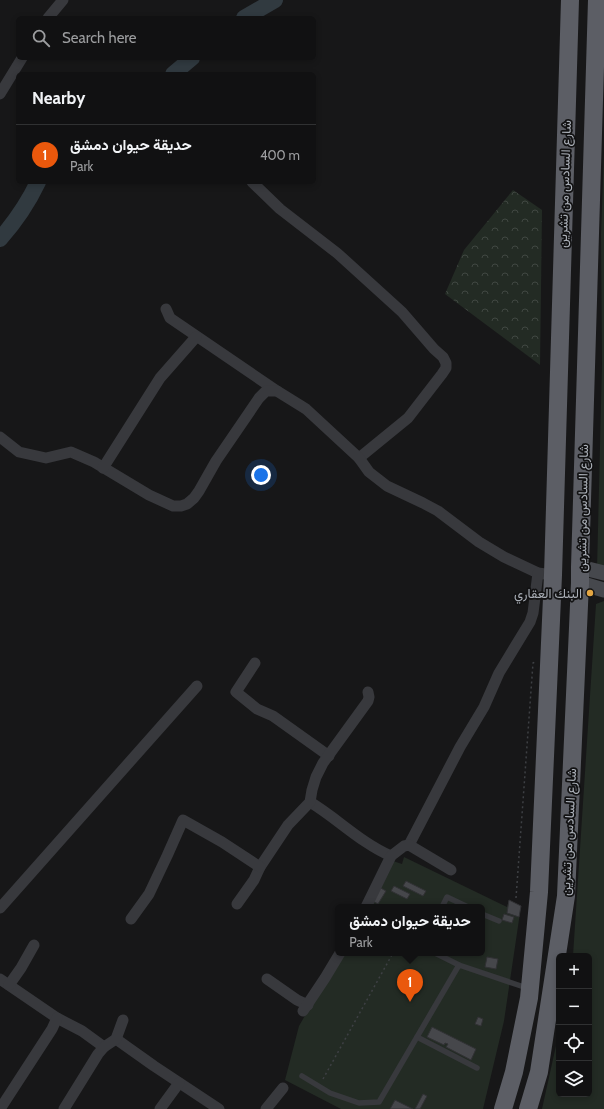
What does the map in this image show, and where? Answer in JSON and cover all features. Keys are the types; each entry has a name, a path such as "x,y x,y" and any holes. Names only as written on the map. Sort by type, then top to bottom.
{"highway":[{"name":"شارع السادس من تشرين","path":"503,1109 514,1072 528,998 539,892 549,657 545,574 570,0"},
{"name":"شارع السادس من تشرين","path":"528,1109 539,1072 566,896 580,575 596,0"}],"main road":[{"path":"580,575 604,573"},
{"path":"580,575 604,590"}],"street":[{"path":"50,16 63,0"},
{"path":"0,94 21,60"},
{"path":"254,184 280,209 337,253 402,312 434,349 443,357 446,363 446,368 442,374 408,418 359,458"},
{"path":"166,309 170,318 196,337 306,409 359,458 369,472 387,486 438,511 479,542 514,563 545,574 530,622 500,673 484,707 460,747 409,845"},
{"path":"103,468 160,378 196,337"},
{"path":"0,437 19,452 46,458 71,452 103,468 149,495 173,506 181,506 194,498 216,461 259,398 266,391 277,391"},
{"path":"255,663 236,692 257,709 273,716 329,756"},
{"path":"0,908 197,686"},
{"path":"237,904 254,880 260,867 288,825 310,802 316,777 323,763 368,701 368,692"},
{"path":"310,802 325,810 364,841 391,856"},
{"path":"131,919 148,894 183,820 222,842 260,867"},
{"path":"367,904 391,856 404,846 409,845 451,870"},
{"path":"34,945 21,968 5,982 57,1018 82,1031 104,1047"},
{"path":"267,979 297,1000 305,1008 338,956"},
{"path":"0,1109 52,1029 57,1018"},
{"path":"64,1109 98,1054 104,1047 116,1039 123,1020"},
{"path":"116,1039 218,1109"},
{"path":"160,1109 179,1083"},
{"path":"266,1109 283,1088"}],"lane":[{"path":"444,904 447,898 461,904"},
{"path":"485,915 499,922"},
{"path":"441,956 459,965 529,988"},
{"path":"302,1076 330,1093 359,1103 379,1102 459,965"},
{"path":"417,1037 478,1068"}],"path":[{"path":"516,898 533,663 549,657"},
{"path":"319,1086 391,956"}],"green space":[{"path":"604,152 604,570 597,570 602,364 601,234"},
{"path":"513,190 542,210 540,365 445,294 464,250"},
{"path":"604,601 604,1109 542,1109 556,1046 556,1097 592,1097 592,953 573,953 596,604"},
{"path":"404,857 507,907 509,900 521,906 504,1021 483,1109 341,1109 285,1080 299,1026 339,956 485,956 485,904 369,904 393,861 402,864"}],"building":[{"path":"406,881 426,891 423,896 403,886"},
{"path":"394,886 410,894 407,899 391,891"},
{"path":"379,887 386,891 378,904 371,900"},
{"path":"509,900 521,906 519,917 507,913"},
{"path":"504,914 514,917 512,923 502,920"},
{"path":"487,957 498,959 496,969 485,967"},
{"path":"478,1017 483,1019 481,1026 475,1024"},
{"path":"432,1027 476,1049 471,1060 446,1047 448,1044 445,1043 444,1045 427,1037"},
{"path":"423,1094 427,1096 420,1109 415,1109"},
{"path":"395,1100 413,1109 390,1109"}],"waterway":[{"path":"247,16 275,0"},
{"path":"175,72 190,60"},
{"path":"0,239 21,212 37,184"}],"place":[{"name":"البنك العقاري","path":"590,593"},
{"name":"حديقة حيوان دمشق","path":"410,1002"}]}
